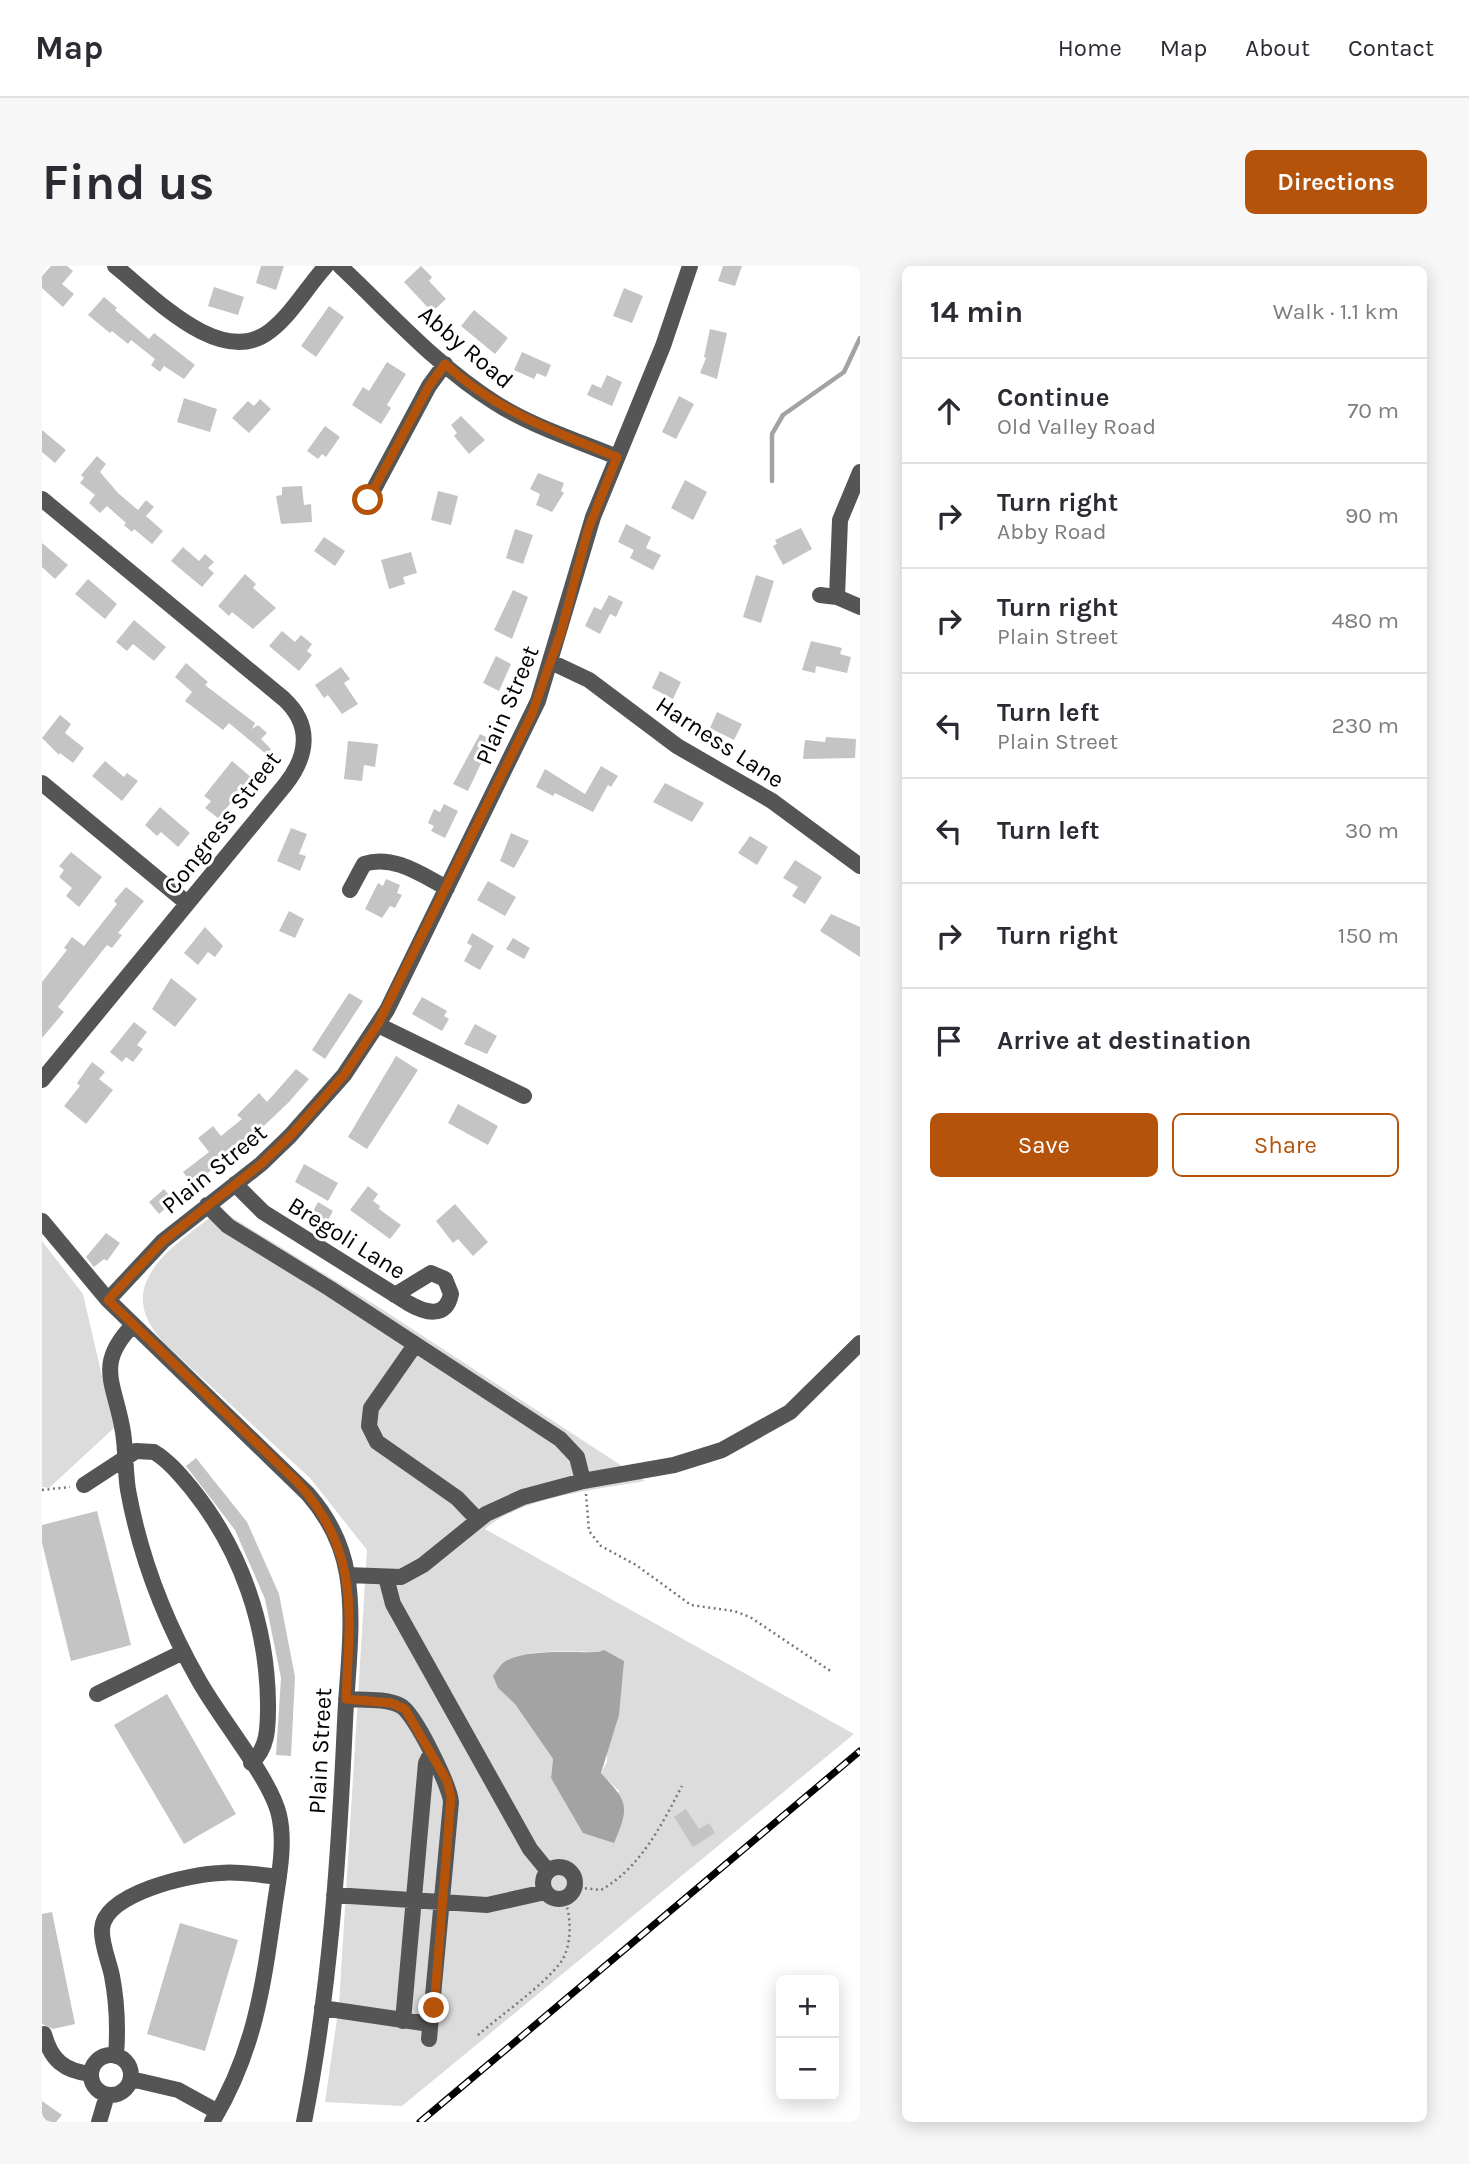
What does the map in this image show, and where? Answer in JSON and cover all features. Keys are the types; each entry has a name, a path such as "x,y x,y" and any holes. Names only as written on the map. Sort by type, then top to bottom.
{"street":[{"path":"116,266 189,325 207,335 231,342 256,339 271,331 326,266"},
{"name":"Abby Road","path":"340,266 445,364 484,395 515,415 617,457"},
{"name":"Plain Street","path":"304,2122 322,2008 334,1895 346,1699 347,1575 338,1542 317,1504 108,1300 163,1241 271,1155 327,1095 378,1024 527,726 551,662 588,530 668,332 689,266"},
{"path":"368,500 429,386 445,364"},
{"path":"837,597 841,520 860,472"},
{"name":"Congress Street","path":"42,499 284,698 302,722 304,750 292,777 42,1080"},
{"path":"820,595 837,597 860,607"},
{"name":"Harness Lane","path":"551,662 582,675 677,746 772,801 860,866"},
{"path":"42,783 187,903"},
{"path":"350,890 364,864 374,860 398,864 447,888"},
{"path":"378,1024 524,1096"},
{"name":"Bregoli Lane","path":"235,1184 256,1207 395,1295 428,1313 443,1309 450,1300 451,1290 445,1279 437,1274 423,1275 395,1295"},
{"path":"208,1205 228,1226 561,1439 577,1457 583,1481"},
{"path":"42,1221 108,1300"},
{"path":"131,2079 178,2090 215,2117 243,2061 257,2020 279,1877 279,1815 270,1791 216,1710 183,1652 147,1563 128,1493 109,1359 113,1346 133,1325"},
{"path":"347,1575 401,1577 415,1570 478,1520 523,1497 583,1481 685,1463 760,1432 800,1404 860,1343"},
{"path":"415,1345 372,1408 368,1420 370,1431 383,1447 462,1502 478,1520"},
{"path":"84,1485 125,1458 142,1450 154,1451 165,1459 204,1503 234,1553 259,1625 267,1674 266,1737 259,1755 251,1763"},
{"path":"386,1577 393,1604 530,1849 548,1871"},
{"path":"97,1694 183,1652"},
{"path":"322,2008 403,2021 429,2032 451,1797 447,1781 409,1714 400,1706 346,1699"},
{"path":"403,2021 416,1901 426,1763 431,1753"},
{"path":"556,1867 565,1868 572,1875 569,1893 551,1898 545,1892 543,1879 548,1871 556,1867"},
{"path":"116,2056 114,1986 102,1931 112,1907 128,1898 201,1875 231,1872 279,1877"},
{"path":"334,1895 496,1904 545,1892"},
{"path":"44,2034 51,2055 60,2065 91,2074"},
{"path":"116,2056 128,2064 131,2079 122,2092 107,2095 94,2085 91,2074 101,2058 116,2056"},
{"path":"99,2122 107,2095"}],"path":[{"path":"583,1481 589,1531 601,1546 636,1565 691,1605 734,1611 750,1617 832,1672"},
{"path":"42,1490 84,1485"},
{"path":"478,2035 562,1960 568,1942 569,1893 601,1890 635,1862 658,1831 682,1786"}],"shaded area":[{"path":"220,1210 377,1306 645,1481 539,1502 500,1518 485,1529 854,1734 402,2106 325,2102 339,2005 367,1550 310,1478 164,1343 149,1321 143,1302 146,1284 154,1267 185,1237","holes":["604,1650 607,1762 601,1773 620,1792 567,1802 551,1778 553,1759 515,1704 498,1688 494,1676 503,1663 536,1653"]},
{"path":"42,1241 83,1294 114,1428 49,1488 42,1487"},
{"path":"604,1650 624,1661 619,1715 601,1773 617,1791 624,1805 623,1821 614,1843 583,1833 551,1778 553,1759 515,1704 498,1688 493,1676 504,1662 524,1655"}],"building":[{"path":"51,266 67,266 73,271 62,284 74,294 63,307 42,288 42,276"},
{"path":"261,266 284,266 276,290 256,283"},
{"path":"421,266 432,277 429,281 446,299 432,312 404,282"},
{"path":"723,266 742,266 735,286 718,281"},
{"path":"214,287 244,297 238,315 208,306"},
{"path":"624,288 643,296 632,323 613,316"},
{"path":"104,297 149,339 154,333 195,365 184,379 164,366 160,372 151,365 155,359 131,340 128,344 88,315"},
{"path":"329,306 344,317 316,357 301,346"},
{"path":"474,310 508,338 495,354 461,326"},
{"path":"710,329 727,333 717,379 700,373 706,358 704,357"},
{"path":"522,352 551,365 546,377 537,373 534,379 514,370"},
{"path":"387,362 406,374 387,405 391,408 381,424 352,405 363,387 369,391"},
{"path":"607,375 622,382 612,406 587,395 592,384 601,388"},
{"path":"679,396 694,404 676,439 662,432"},
{"path":"184,398 217,409 210,432 177,422"},
{"path":"260,399 271,409 249,433 232,418 248,401 254,406"},
{"path":"461,416 485,440 469,454 454,436 457,433 451,425"},
{"path":"325,426 340,437 326,457 322,454 318,459 307,451"},
{"path":"42,430 66,450 55,463 42,452"},
{"path":"97,456 106,464 100,472 118,493 138,510 146,500 154,507 146,516 163,531 152,544 134,529 132,532 107,506 100,513 89,503 95,495 80,483 84,478 81,475"},
{"path":"538,473 564,483 561,491 564,493 552,512 536,505 540,494 530,489"},
{"path":"685,480 707,492 693,520 671,508"},
{"path":"302,486 304,505 311,504 312,522 281,524 276,496 282,495 282,487"},
{"path":"438,491 458,496 451,525 431,520"},
{"path":"626,524 651,537 646,548 661,555 653,570 630,558 634,550 618,542"},
{"path":"801,528 812,549 783,565 773,546 777,544 775,540"},
{"path":"515,529 533,535 523,564 506,558"},
{"path":"324,537 345,551 335,566 314,551"},
{"path":"42,543 68,565 55,579 42,567"},
{"path":"183,547 199,561 205,554 214,562 208,568 214,573 202,587 171,561"},
{"path":"411,552 417,573 403,577 405,584 389,589 381,560"},
{"path":"245,574 256,584 253,588 276,608 253,629 232,612 229,616 218,606"},
{"path":"756,575 774,581 761,623 743,617"},
{"path":"88,579 117,604 105,619 75,594"},
{"path":"513,590 528,597 512,639 494,630"},
{"path":"609,595 623,602 616,617 610,614 600,634 585,626 594,607 601,610"},
{"path":"134,620 166,647 154,661 133,644 127,651 116,642"},
{"path":"282,631 295,642 301,635 312,644 307,651 312,655 299,671 269,646"},
{"path":"811,641 842,648 840,654 851,657 847,673 816,666 815,673 802,670"},
{"path":"496,656 511,664 499,691 483,683"},
{"path":"186,663 208,682 205,685 255,723 252,729 258,725 267,733 261,739 271,749 266,754 229,723 223,730 185,701 192,692 175,677"},
{"path":"341,667 350,679 344,683 358,704 342,714 328,695 324,698 315,685"},
{"path":"660,671 681,682 673,699 652,688"},
{"path":"717,712 742,724 734,740 710,728"},
{"path":"60,715 71,724 65,733 84,748 73,763 60,753 59,755 42,738"},
{"path":"480,734 492,740 468,791 453,784"},
{"path":"826,737 856,739 855,758 803,759 805,740 825,742"},
{"path":"348,741 378,744 375,767 364,765 362,781 344,779"},
{"path":"105,761 124,777 127,773 138,781 122,801 92,776"},
{"path":"232,761 252,778 218,818 205,808 211,801 204,796"},
{"path":"601,766 618,776 611,787 608,785 593,812 555,793 553,796 536,787 545,769 585,794"},
{"path":"665,783 704,803 692,822 653,802"},
{"path":"444,804 458,811 445,838 431,831 434,826 428,823 434,809 440,812"},
{"path":"160,807 190,833 178,847 161,832 157,836 145,825"},
{"path":"291,828 307,834 299,854 306,856 300,871 277,861"},
{"path":"511,833 529,841 514,868 500,861"},
{"path":"750,836 768,847 757,865 738,853"},
{"path":"71,852 102,877 79,907 66,896 72,888 59,877 64,870 59,866"},
{"path":"795,860 822,877 805,904 792,896 798,887 783,878"},
{"path":"386,879 400,885 397,893 402,895 395,908 390,906 382,918 365,909 378,883 383,886"},
{"path":"488,881 516,897 505,916 477,900"},
{"path":"126,887 144,901 118,933 122,935 112,948 107,945 58,1007 64,1012 42,1038 42,982 67,950 64,948 72,937 84,946 117,904 114,901"},
{"path":"289,911 304,919 295,938 279,931"},
{"path":"831,914 860,927 860,957 820,931"},
{"path":"205,927 223,946 215,957 208,952 198,965 184,953"},
{"path":"472,933 494,946 480,970 464,961 472,946 467,943"},
{"path":"513,938 530,948 524,959 506,949"},
{"path":"171,978 197,999 175,1027 152,1009"},
{"path":"349,993 363,1001 325,1059 312,1050"},
{"path":"422,997 447,1011 444,1016 449,1019 442,1031 412,1014"},
{"path":"134,1022 147,1032 137,1045 143,1049 133,1062 126,1057 122,1062 110,1052"},
{"path":"475,1024 497,1036 487,1054 464,1044"},
{"path":"396,1056 418,1070 367,1149 348,1137"},
{"path":"92,1062 105,1072 99,1079 113,1090 86,1124 64,1106 80,1086 77,1083"},
{"path":"296,1069 309,1079 289,1102 251,1138 193,1185 183,1172 209,1152 198,1138 213,1126 221,1136 242,1119 237,1115 259,1093 267,1102"},
{"path":"458,1104 498,1126 488,1145 448,1123"},
{"path":"304,1164 338,1183 328,1201 295,1182"},
{"path":"368,1186 378,1194 373,1201 380,1206 379,1209 401,1225 390,1239 350,1210"},
{"path":"164,1189 174,1201 159,1214 149,1202"},
{"path":"318,1202 333,1211 325,1225 310,1217"},
{"path":"455,1204 488,1242 473,1256 458,1239 453,1243 436,1221"},
{"path":"106,1233 120,1243 107,1261 104,1259 94,1267 86,1257"},
{"path":"196,1458 247,1522 279,1594 295,1677 291,1756 276,1755 281,1678 265,1599 235,1530 186,1466"},
{"path":"97,1511 131,1645 71,1661 42,1543 42,1525"},
{"path":"167,1694 236,1814 184,1844 114,1725"},
{"path":"686,1809 699,1829 709,1823 715,1833 693,1847 674,1817"},
{"path":"52,1912 75,2024 53,2029 42,2024 42,1914"},
{"path":"180,1923 238,1940 205,2051 147,2034"},
{"path":"42,2101 62,2115 56,2122 42,2122"}],"waterway":[{"path":"772,481 772,434 783,415 844,372 860,338"}],"railway":[{"path":"420,2122 860,1751"}],"route":[{"path":"368,500 429,386 445,364 465,382 515,415 617,457 588,530 561,632 532,714 378,1024 344,1075 290,1136 261,1164 155,1248 108,1300 297,1482 317,1504 333,1531 344,1558 348,1584 346,1699 391,1703 405,1709 447,1781 450,1791 434,2008"}]}
